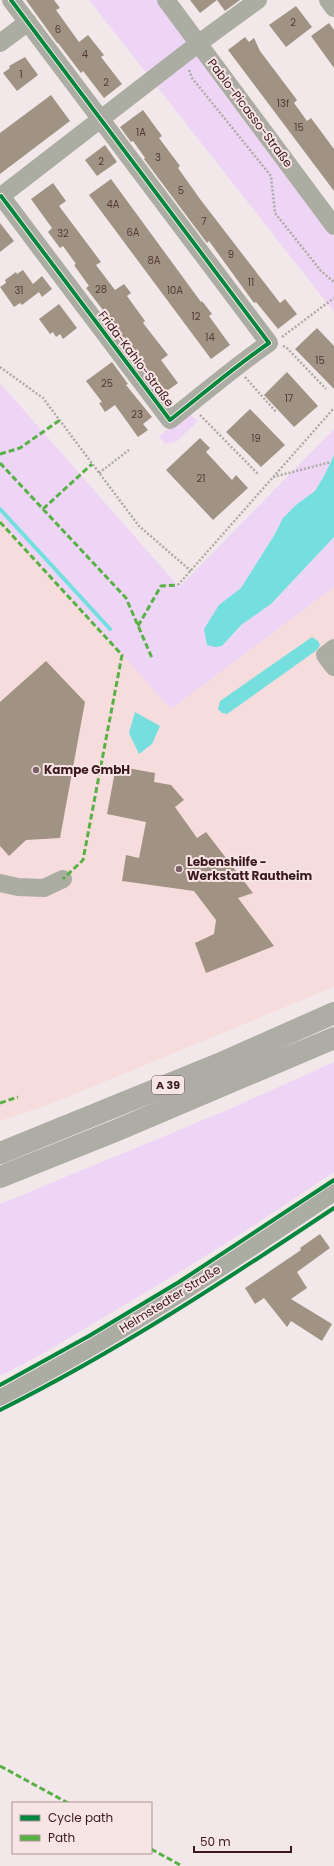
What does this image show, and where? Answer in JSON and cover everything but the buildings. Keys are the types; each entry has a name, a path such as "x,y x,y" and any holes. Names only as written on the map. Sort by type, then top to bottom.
{"highway":[{"name":"A 39","path":"0,1153 212,1067 334,1013"},
{"name":"A 39","path":"0,1177 115,1131 334,1038"}],"street":[{"path":"11,0 269,343"},
{"name":"Pablo-Picasso-Straße","path":"166,0 192,49 334,226"},
{"name":"Frida-Kahlo-Straße","path":"258,0 100,119 1,197 170,420 213,387 236,366 269,343"},
{"path":"328,0 334,8"},
{"path":"0,43 28,22"},
{"path":"334,648 325,655 334,667"},
{"path":"0,883 18,887 44,888 63,879"},
{"name":"Helmstedter Straße","path":"0,1397 42,1375 134,1322 273,1234 334,1192"}],"path":[{"path":"192,49 192,78 271,176 275,213 321,271 334,282"},
{"path":"269,343 278,339 334,298"},
{"path":"269,343 286,347 326,389"},
{"path":"236,366 276,412"},
{"path":"0,367 43,398 139,526 191,571"},
{"path":"178,585 334,408"},
{"path":"195,410 259,475"},
{"path":"99,473 129,450"},
{"path":"272,478 331,462"}],"shaded area":[{"path":"89,0 156,0 334,237 334,312"},
{"path":"0,383 179,587 334,429 334,455 315,491 296,505 284,518 241,588 219,605 222,646 241,625 271,604 334,537 334,587 171,709 0,519"},
{"path":"188,413 198,421 176,442 165,444 159,436"},
{"path":"0,519 171,709 334,587 334,987 48,1105 0,1121"},
{"path":"334,1062 334,1172 219,1248 51,1349 0,1376 0,1204 225,1111"}],"water":[{"path":"334,455 334,537 271,604 241,625 222,646 215,647 207,645 204,629 219,605 241,588 275,534 283,518 296,505 315,491"},
{"path":"312,637 318,641 320,645 317,650 227,714 222,713 218,709 220,701"},
{"path":"135,712 160,726 152,744 139,754 129,733"}],"waterway":[{"path":"0,509 110,629"}],"marked path":[{"path":"0,454 20,448 60,420"},
{"path":"0,463 126,598 152,658"},
{"path":"43,509 92,464"},
{"path":"0,522 122,655 83,860 63,879"},
{"path":"138,626 161,586 178,585"},
{"path":"0,1103 18,1097"},
{"path":"0,1766 66,1802"},
{"path":"152,1850 182,1866"}],"cycle path":[{"path":"1,196 170,420 231,371 269,343 11,0"},
{"path":"0,1385 89,1336 179,1282 334,1180"},
{"path":"0,1410 43,1388 128,1340 253,1262 334,1208"}],"place":[{"name":"Kampe GmbH","path":"36,770"},
{"name":"Lebenshilfe - Werkstatt Rautheim","path":"179,869"}]}
